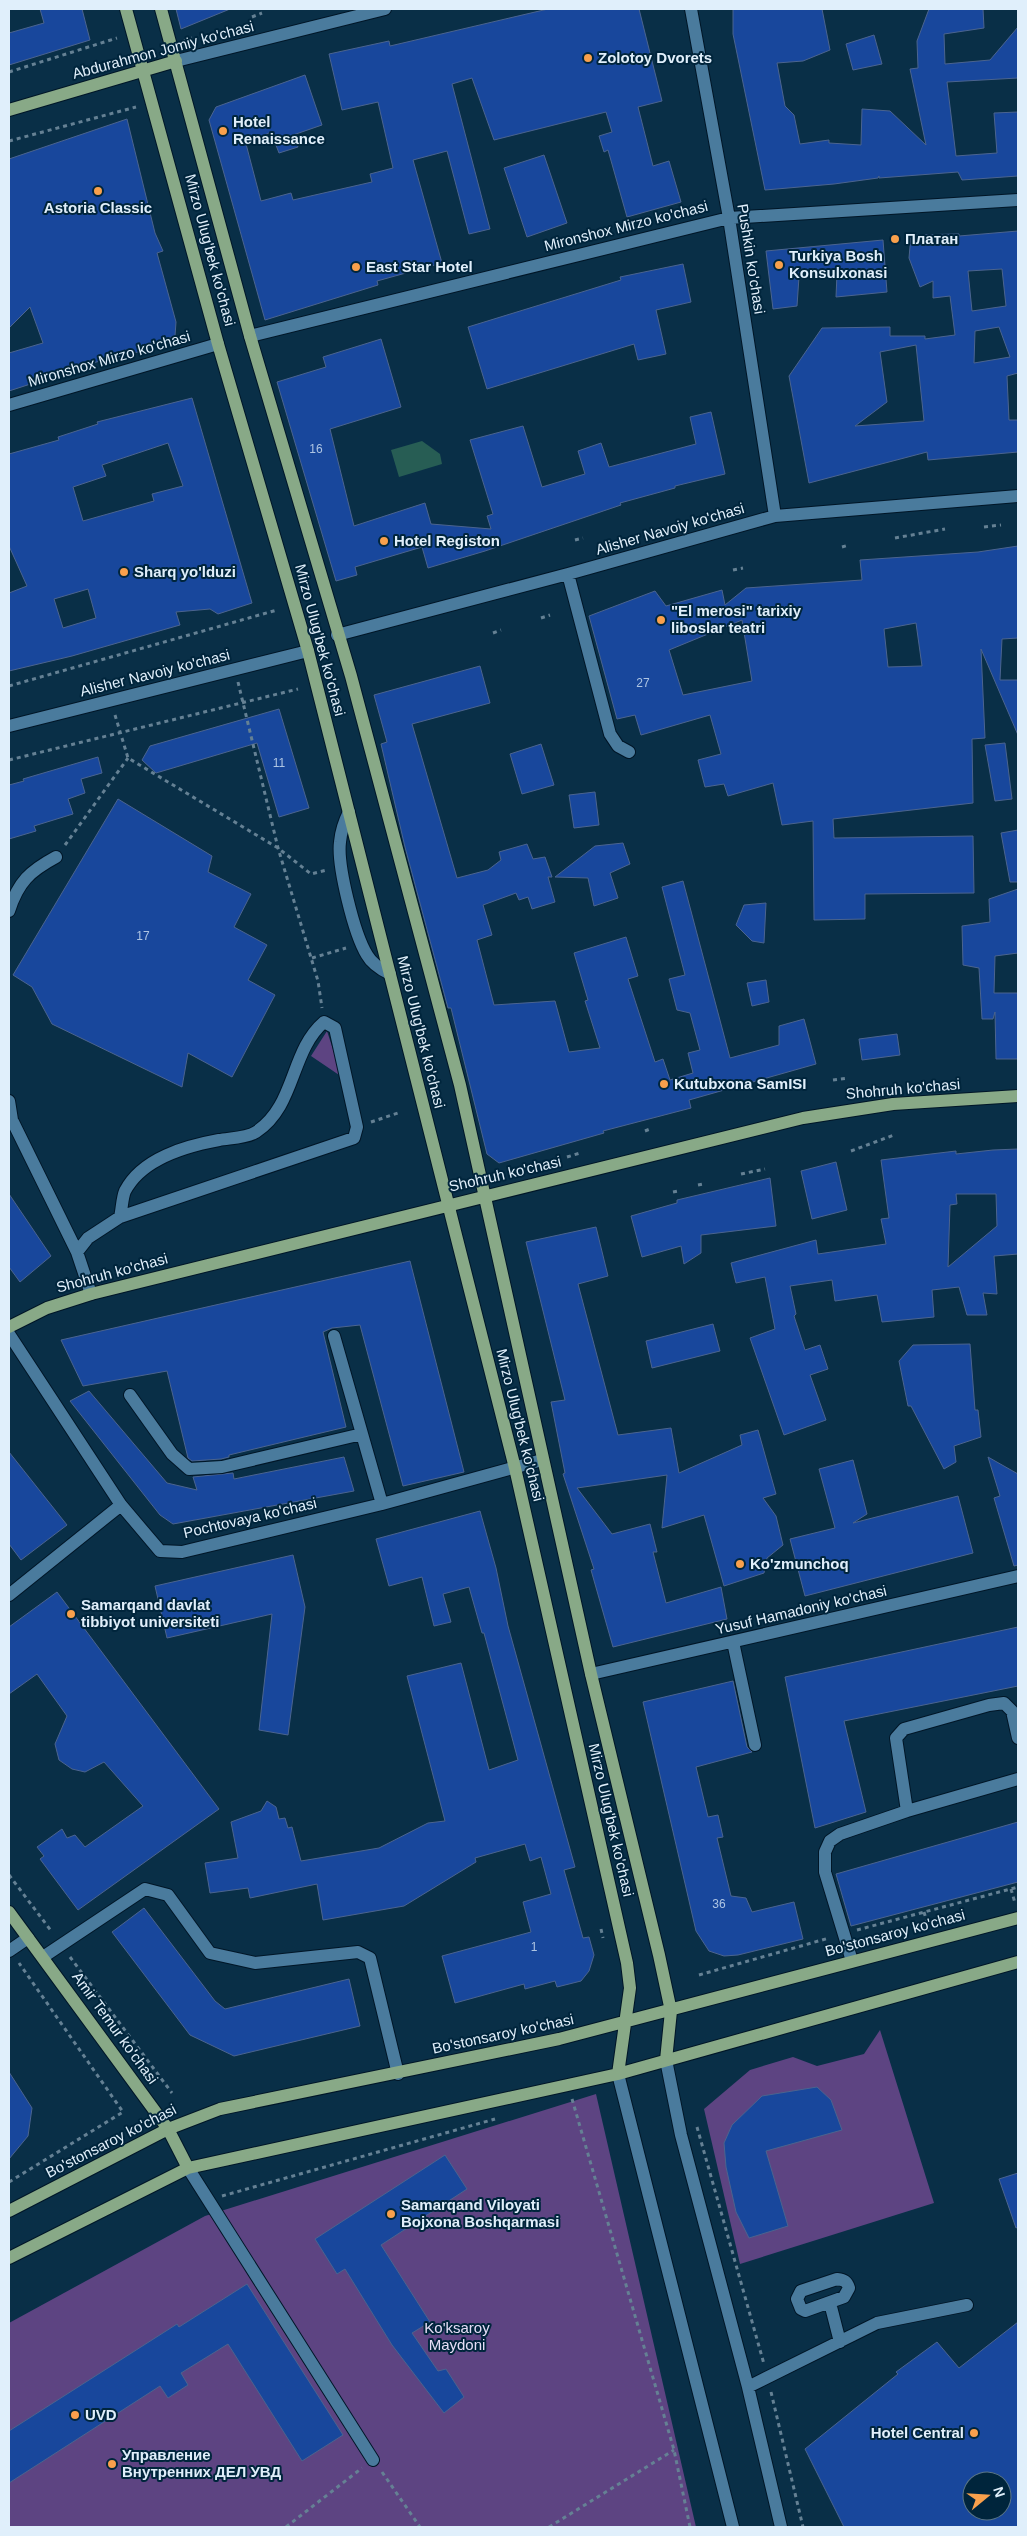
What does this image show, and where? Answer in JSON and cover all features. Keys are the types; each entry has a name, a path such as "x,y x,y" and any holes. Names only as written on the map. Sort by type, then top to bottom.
{"main road":[{"name":"Mirzo Ulug'bek ko'chasi","path":"126,9 218,344 308,652 450,1204 515,1468 626,1963 630,1988 618,2074"},
{"name":"Mirzo Ulug'bek ko'chasi","path":"161,9 250,336 351,676 460,1085 590,1674 671,2011 666,2060"},
{"name":"Abdurahmon Jomiy ko'chasi","path":"9,110 176,61"},
{"name":"Shohruh ko'chasi","path":"9,1327 47,1308 91,1294 450,1204 848,1109 893,1104 1018,1096"},
{"name":"Amir Temur ko'chasi","path":"9,1912 168,2129 188,2168"},
{"name":"Bo'stonsaroy ko'chasi","path":"9,2212 168,2129 220,2108 398,2074 624,2023 1018,1918"},
{"path":"9,2258 188,2168 618,2074 1018,1962"}],"street":[{"name":"Abdurahmon Jomiy ko'chasi","path":"176,61 385,9"},
{"name":"Pushkin ko'chasi","path":"691,9 728,218 775,516"},
{"name":"Mironshox Mirzo ko'chasi","path":"250,336 728,218 1018,200"},
{"name":"Mironshox Mirzo ko'chasi","path":"9,405 218,344"},
{"name":"Alisher Navoiy ko'chasi","path":"337,634 568,574 775,516 1018,496"},
{"path":"568,574 610,734 618,746 629,752"},
{"name":"Alisher Navoiy ko'chasi","path":"9,726 308,652"},
{"path":"349,812 343,824 339,844 342,870 350,905 366,954 378,968 390,974"},
{"path":"9,911 22,882 34,869 56,857"},
{"path":"77,1252 88,1238 120,1216 346,1143 354,1138 357,1127 335,1028 324,1022 312,1032 282,1106 255,1134 212,1142 166,1154 137,1174 125,1192 120,1216"},
{"path":"9,1101 12,1120 77,1252 91,1294"},
{"name":"Pochtovaya ko'chasi","path":"9,1334 121,1505 160,1551 182,1552 382,1504 542,1460"},
{"path":"334,1336 382,1504"},
{"path":"130,1395 172,1454 189,1468 222,1467 362,1434"},
{"path":"9,1595 121,1505"},
{"name":"Yusuf Hamadoniy ko'chasi","path":"590,1674 1018,1576"},
{"path":"733,1642 755,1744"},
{"path":"907,1811 896,1738 904,1729 989,1705 1004,1703 1012,1711 1018,1738"},
{"path":"852,1961 828,1884 825,1852 830,1841 840,1834 907,1811 1018,1779"},
{"path":"43,1957 145,1889 168,1895 210,1953 255,1963 358,1952 370,1958 398,2074"},
{"path":"9,1950 28,1938"},
{"path":"666,2060 681,2135 748,2387 782,2527"},
{"path":"618,2074 733,2527"},
{"path":"188,2168 374,2460"},
{"path":"830,2303 840,2342"},
{"path":"748,2387 877,2323 967,2305"}],"path":[{"path":"252,17 262,13"},
{"path":"9,72 117,38"},
{"path":"184,41 192,38"},
{"path":"9,142 136,107"},
{"path":"984,526 1001,525"},
{"path":"895,538 945,529"},
{"path":"575,540 583,538"},
{"path":"842,547 849,545"},
{"path":"733,570 743,568"},
{"path":"9,686 277,610"},
{"path":"541,618 550,615"},
{"path":"493,633 501,630"},
{"path":"235,670 278,848 318,981 324,1022"},
{"path":"9,760 298,689"},
{"path":"110,700 128,758 278,848 311,874 327,870"},
{"path":"56,857 128,758"},
{"path":"312,958 346,948"},
{"path":"833,1080 848,1078"},
{"path":"357,1127 401,1112"},
{"path":"645,1131 650,1129"},
{"path":"851,1151 894,1135"},
{"path":"567,1157 580,1153"},
{"path":"741,1174 765,1169"},
{"path":"698,1185 704,1184"},
{"path":"673,1192 678,1191"},
{"path":"9,1875 172,2092"},
{"path":"601,1929 603,1938"},
{"path":"9,1950 123,2112 9,2182"},
{"path":"694,1972 702,1976"},
{"path":"562,2100 572,2098 674,2450 690,2527"},
{"path":"208,2199 496,2119"},
{"path":"697,2126 768,2378 803,2527"},
{"path":"549,2527 674,2450"},
{"path":"286,2527 374,2460 420,2527"}],"green space":[{"path":"327,1031 342,1077 311,1056"},
{"path":"880,2030 934,2203 740,2264 704,2109 750,2070 793,2057 817,2066 864,2054"},
{"name":"Ko'ksaroy Maydoni","path":"596,2094 696,2527 9,2527 9,2323 205,2216"}],"shaded area":[{"path":"422,441 440,454 442,464 399,477 391,450"}],"building":[{"path":"40,9 82,9 90,40 9,65 9,33 44,23"},
{"path":"176,9 230,9 181,29"},
{"path":"548,9 639,9 662,101 638,107 653,166 669,161 681,202 627,217 608,150 604,152 599,136 612,132 606,112 494,140 472,78 452,84 490,229 469,234 447,151 413,160 442,263 377,281 378,285 265,320 209,120 216,107 305,75 322,125 293,135 298,147 279,153 271,132 246,144 261,201 291,193 293,200 372,182 370,174 393,168 378,102 342,110 329,54 389,41 390,46"},
{"path":"733,9 822,9 830,50 803,61 777,63 785,106 794,115 800,144 829,140 829,143 861,145 862,109 890,111 926,145 910,69 918,68 917,41 929,9 983,9 984,28 944,34 945,64 990,60 1018,27 1018,78 947,82 956,156 997,153 994,113 1018,112 1018,176 962,180 958,172 879,178 879,176 878,178 834,184 765,190 733,34"},
{"path":"874,35 882,64 853,70 846,44"},
{"path":"127,119 155,233 163,251 157,253 176,322 175,336 144,345 146,350 51,373 52,377 9,391 9,353 43,343 30,307 9,328 9,159"},
{"path":"544,155 567,223 527,237 504,168"},
{"path":"1018,231 1018,373 1007,376 1009,420 1018,420 1018,452 928,460 927,452 809,483 789,376 822,328 890,327 890,336 925,336 925,339 955,335 950,296 933,298 933,281 920,287 909,258 911,235 959,234 959,236","holes":["1002,269 1006,306 972,311 968,271","999,327 1010,357 974,363 975,331","916,345 924,421 855,426 887,402 880,352"]},
{"path":"883,240 887,292 836,297 837,274 799,277 797,306 773,309 766,251"},
{"path":"683,264 691,302 656,310 666,354 638,360 634,344 487,389 468,327 621,280 620,277"},
{"path":"381,339 401,407 330,429 354,526 425,503 431,524 491,529 487,516 493,514 470,440 523,426 542,487 585,474 578,451 601,443 609,467 696,444 690,417 711,412 725,474 675,486 675,488 620,503 621,505 485,551 428,568 422,547 355,567 357,575 336,581 277,382 326,367 323,357"},
{"path":"192,398 252,603 218,614 210,609 176,612 180,625 72,656 9,671 9,593 27,586 9,546 9,454 59,440 58,437 98,424 97,422","holes":["168,443 183,486 152,494 154,501 83,521 73,487 106,476 102,465","88,589 96,618 63,628 54,599"]},
{"path":"1018,546 1018,638 1002,639 1000,680 1018,680 1018,735 981,649 985,738 972,739 973,803 833,819 834,838 973,836 974,893 865,894 865,919 814,920 813,821 782,825 773,783 728,796 724,784 705,787 698,760 721,754 710,715 641,735 635,715 617,719 589,616 655,591 666,606 722,590 725,605 746,588 862,580 860,560 978,552","holes":["742,620 752,681 683,695 669,650","916,623 922,666 888,667 884,629"]},
{"path":"480,666 490,703 412,724 457,878 488,870 501,860 499,852 527,844 533,859 545,857 552,877 548,877 555,902 532,909 528,897 519,900 516,893 483,905 492,935 477,940 494,1005 555,1001 569,1052 600,1048 585,1001 588,1000 574,953 626,937 638,976 628,979 655,1062 663,1059 670,1080 693,1073 688,1053 700,1050 690,1013 677,1010 669,979 685,975 662,887 683,881 730,1058 779,1045 779,1026 804,1019 816,1064 689,1100 691,1108 603,1131 604,1133 499,1163 487,1154 451,1008 448,1008 405,847 381,744 387,742 374,695"},
{"path":"279,709 309,808 279,817 257,743 156,773 142,760 150,746"},
{"path":"1005,743 1012,799 995,801 985,745"},
{"path":"541,744 554,785 522,794 510,754"},
{"path":"98,757 102,773 81,779 85,793 68,799 73,814 34,826 36,831 9,839 9,785 24,781 23,779"},
{"path":"595,792 599,825 574,828 569,795"},
{"path":"118,799 212,856 208,872 251,894 234,927 267,945 248,980 275,995 232,1077 188,1053 182,1087 52,1024 32,987 13,975"},
{"path":"1018,830 1018,882 1010,882 1001,833"},
{"path":"623,843 630,864 610,873 618,898 594,906 588,878 555,877 595,846"},
{"path":"1018,889 1018,953 995,956 994,993 1018,993 1018,1059 996,1059 995,1012 993,1019 982,1019 979,968 963,965 962,926 990,922 989,899"},
{"path":"766,903 764,943 752,941 736,925 744,905"},
{"path":"766,980 769,1002 752,1006 747,983"},
{"path":"897,1034 900,1055 862,1060 859,1039"},
{"path":"1018,1149 1018,1254 994,1256 997,1294 983,1293 987,1315 967,1315 959,1287 932,1290 934,1317 882,1322 877,1295 835,1301 832,1280 790,1286 796,1314 794,1316 805,1350 820,1345 828,1369 810,1375 826,1420 784,1435 750,1338 775,1329 765,1277 736,1283 731,1263 816,1240 818,1254 886,1244 881,1219 889,1218 881,1160 956,1151 956,1154","holes":["956,1194 996,1194 997,1226 948,1267 950,1205 957,1204"]},
{"path":"836,1162 847,1210 812,1219 801,1171"},
{"path":"770,1178 776,1226 701,1235 701,1253 684,1264 681,1246 642,1257 631,1216 677,1203 677,1200"},
{"path":"9,1194 51,1256 20,1282 9,1267"},
{"path":"596,1227 608,1276 578,1284 618,1435 671,1428 679,1473 742,1445 740,1435 758,1430 776,1494 763,1498 776,1516 783,1545 767,1558 764,1573 724,1586 704,1515 662,1528 667,1475 577,1488 612,1534 650,1524 657,1552 653,1552 666,1603 721,1587 727,1619 613,1647 591,1570 594,1569 563,1474 565,1473 551,1402 565,1400 526,1242"},
{"path":"410,1261 464,1472 403,1486 360,1325 332,1328 323,1332 346,1427 229,1455 229,1457 221,1459 192,1461 188,1458 167,1371 83,1386 61,1340"},
{"path":"713,1324 720,1351 652,1368 646,1341"},
{"path":"970,1344 975,1410 978,1410 981,1437 954,1446 956,1462 944,1469 911,1406 908,1406 899,1361 913,1345"},
{"path":"89,1391 167,1483 197,1490 193,1477 233,1473 234,1479 344,1457 354,1491 173,1524 160,1515 70,1401"},
{"path":"9,1452 67,1525 21,1560 9,1544"},
{"path":"988,1457 1018,1474 1018,1565 1014,1566 994,1498 1000,1496"},
{"path":"853,1460 867,1514 853,1523 958,1496 973,1553 805,1596 790,1539 835,1528 819,1469"},
{"path":"480,1511 496,1568 508,1626 575,1867 564,1870 583,1938 589,1937 594,1955 589,1971 581,1981 557,1987 555,1981 525,1989 524,1984 455,2003 442,1956 531,1932 523,1902 551,1894 541,1857 530,1861 525,1844 475,1858 476,1862 404,1906 323,1920 317,1884 250,1898 248,1888 210,1893 205,1863 238,1858 231,1822 261,1811 267,1801 276,1807 279,1819 285,1818 288,1828 292,1827 301,1861 379,1848 428,1823 445,1821 407,1676 461,1663 489,1770 518,1760 484,1633 482,1633 469,1587 443,1594 451,1622 434,1626 422,1577 389,1586 376,1539"},
{"path":"293,1555 305,1607 288,1735 259,1730 272,1614 167,1638 155,1586"},
{"path":"57,1592 219,1809 78,1910 40,1859 44,1856 37,1847 62,1829 67,1838 75,1835 85,1847 143,1806 104,1762 85,1772 72,1769 59,1760 55,1744 67,1716 37,1674 9,1694 9,1627"},
{"path":"1018,1627 1018,1686 844,1721 866,1812 815,1828 785,1677"},
{"path":"733,1681 747,1747 752,1752 696,1767 708,1817 718,1815 723,1837 717,1838 731,1896 746,1898 752,1912 794,1902 803,1939 738,1955 724,1956 709,1951 696,1931 643,1702"},
{"path":"1018,1822 1018,1882 851,1926 836,1874"},
{"path":"144,1908 215,2001 225,2009 349,1979 360,2026 234,2056 190,2035 112,1932"},
{"path":"9,2072 32,2108 28,2136 9,2159"},
{"path":"817,2087 831,2100 842,2130 766,2151 788,2226 749,2238 736,2212 726,2167 724,2143 732,2125 762,2096"},
{"path":"445,2155 467,2189 381,2245 430,2322 412,2333 438,2371 446,2369 464,2397 444,2413 392,2345 345,2269 337,2274 315,2239"},
{"path":"1018,2173 1018,2227 1016,2228 999,2179"},
{"path":"247,2284 343,2435 302,2461 228,2344 181,2373 188,2385 168,2398 160,2386 9,2483 9,2431 177,2324 179,2327"},
{"name":"Hotel Central","path":"1018,2322 1018,2527 844,2527 805,2449 898,2374 896,2372 937,2342 959,2368"}],"place":[{"name":"Zolotoy Dvorets","path":"588,58"},
{"name":"Hotel Renaissance","path":"223,131"},
{"name":"Astoria Classic","path":"98,191"},
{"name":"Платан","path":"895,239"},
{"name":"Turkiya Bosh Konsulxonasi","path":"779,265"},
{"name":"East Star Hotel","path":"356,267"},
{"name":"Hotel Registon","path":"384,541"},
{"name":"Sharq yo'lduzi","path":"124,572"},
{"name":"\"El merosi\" tarixiy liboslar teatri","path":"661,620"},
{"name":"Kutubxona SamISI","path":"664,1084"},
{"name":"Ko'zmunchoq","path":"740,1564"},
{"name":"Samarqand davlat tibbiyot universiteti","path":"71,1614"},
{"name":"Samarqand Viloyati Bojxona Boshqarmasi","path":"391,2214"},
{"name":"UVD","path":"75,2415"},
{"name":"Hotel Central","path":"974,2433"},
{"name":"Управление Внутренних ДЕЛ УВД","path":"112,2464"}]}
